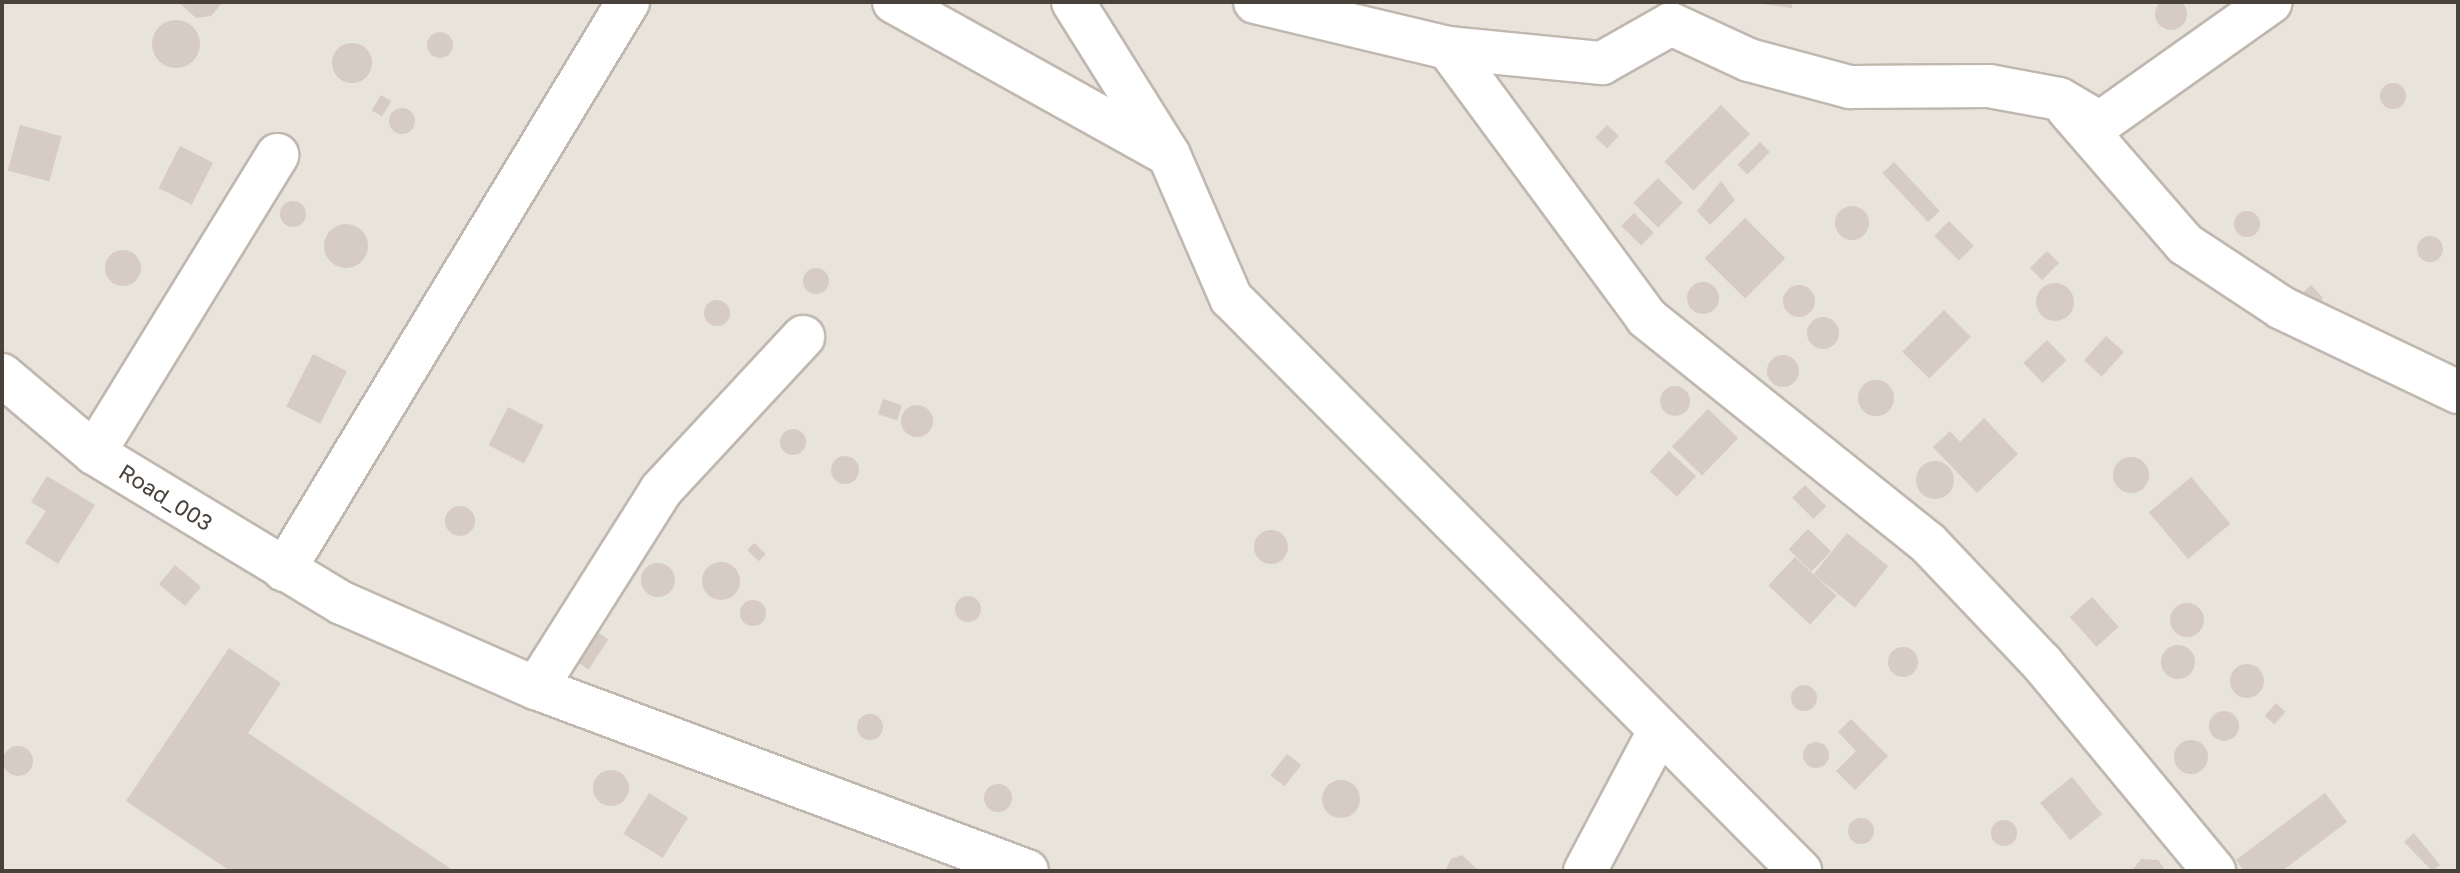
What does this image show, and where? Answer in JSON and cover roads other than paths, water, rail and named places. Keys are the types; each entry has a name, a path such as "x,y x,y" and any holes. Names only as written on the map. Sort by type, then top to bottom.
{"street":[{"path":"284,570 628,2"},
{"path":"894,2 1169,155"},
{"path":"1073,2 1169,155 1231,298 1658,733 1800,871"},
{"path":"1255,2 1448,48 1602,63 1675,13 1749,60 1850,87 1989,86 2059,99 2100,123 2271,2"},
{"path":"1448,48 1647,318 1928,543 2042,663 2214,871"},
{"path":"2059,99 2185,244 2282,308 2458,392"},
{"path":"94,453 277,155"},
{"path":"536,688 661,490 803,337"},
{"name":"Road_003","path":"2,375 94,453 342,603 536,688 1027,871"},
{"path":"1585,871 1658,733"}]}
